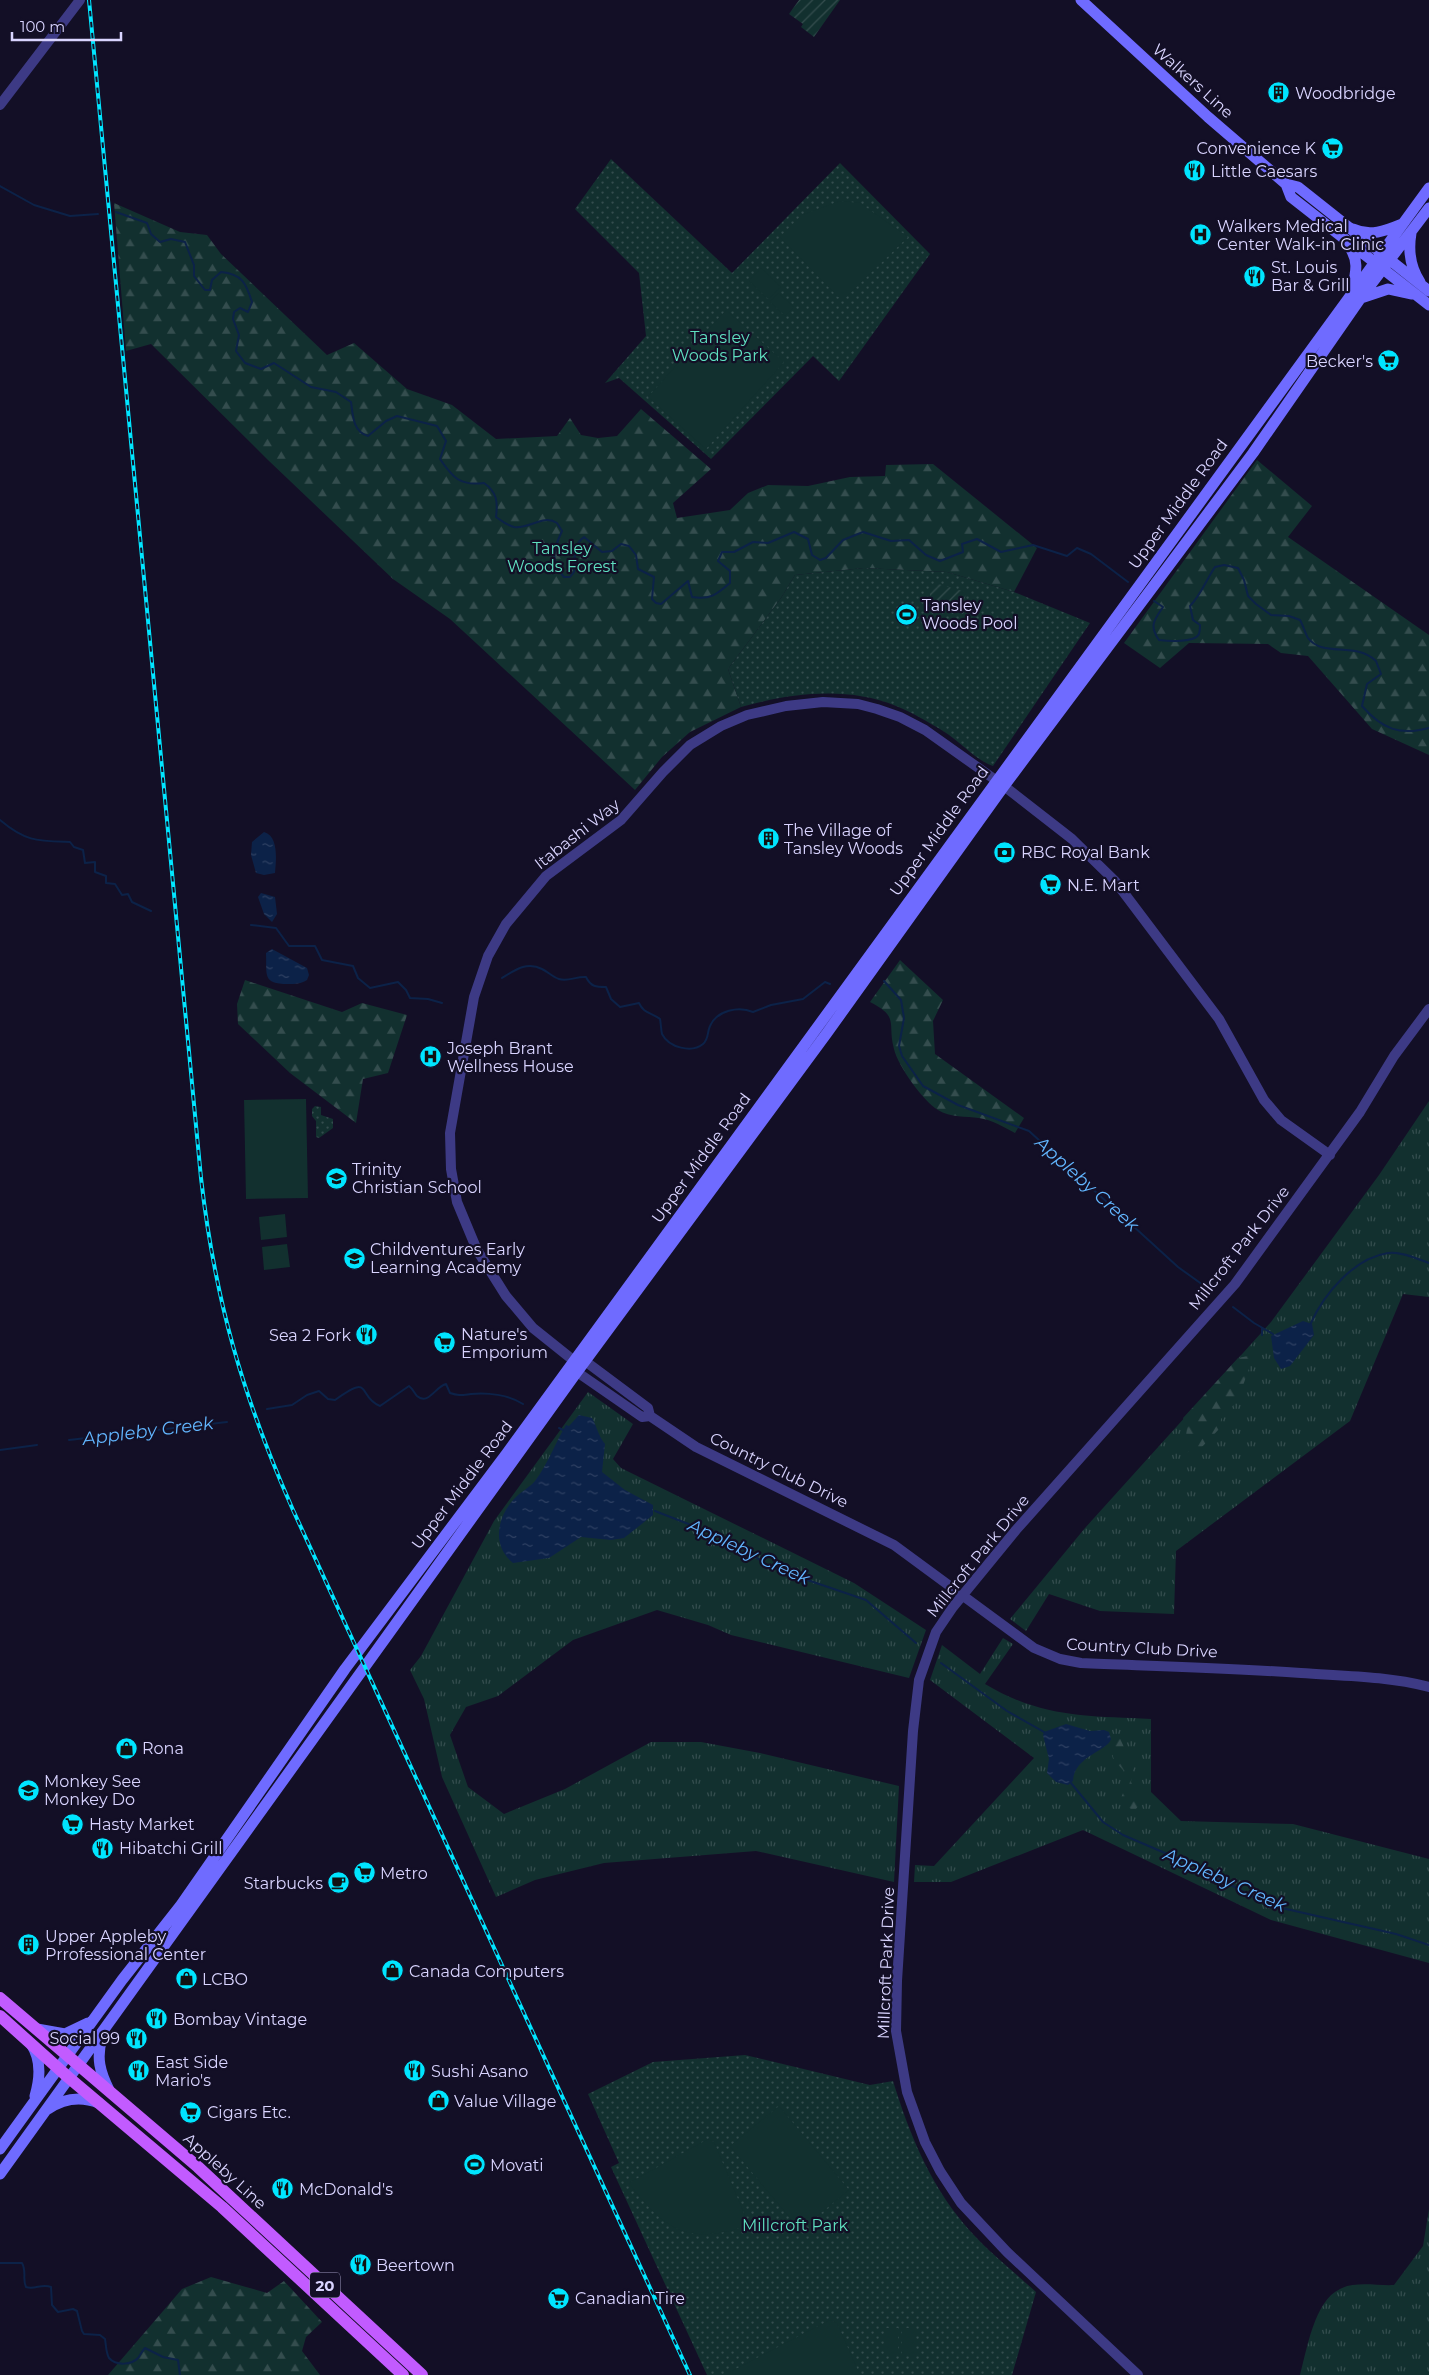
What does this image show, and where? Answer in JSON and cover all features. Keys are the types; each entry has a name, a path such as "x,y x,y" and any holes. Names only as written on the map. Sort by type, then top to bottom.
{"main road":[{"name":"Walkers Line","path":"1081,0 1208,117 1286,184 1291,197 1340,228 1423,291 1429,305"},
{"name":"Upper Middle Road","path":"0,2174 42,2113 107,2027 585,1361 821,1041 1145,576 1407,227 1429,188"},
{"name":"Upper Middle Road","path":"1407,227 1429,208"},
{"path":"1407,227 1413,272 1423,291 1388,289 1356,296 1355,258 1340,228 1378,233 1407,227"},
{"name":"Upper Middle Road","path":"0,2149 93,2019 181,1905 345,1669 573,1360 1000,783 1138,607 1246,463 1356,296"},
{"path":"1235,454 1246,463"},
{"name":"Appleby Line","path":"0,1998 198,2167 422,2375"},
{"name":"Appleby Line","path":"0,2016 26,2037 68,2077 222,2207 403,2375"},
{"path":"37,2028 65,2034 93,2019"},
{"path":"107,2027 98,2058 103,2079 111,2094"},
{"path":"26,2037 34,2049 38,2063 39,2078 34,2100"},
{"path":"42,2113 56,2104 73,2099 90,2100 101,2104"}],"street":[{"path":"0,105 80,0"},
{"name":"Itabashi Way","path":"573,1360 528,1323 500,1288 469,1235 457,1202 452,1177 450,1150 451,1122 474,997 488,956 516,909 553,869 621,820 634,808 663,772 690,745 722,726 748,715 786,706 823,702 858,704 877,709 900,717 925,730 1000,783 1078,844 1117,884 1219,1019 1264,1100 1281,1120 1330,1155"},
{"name":"Millcroft Park Drive","path":"1138,2375 1007,2252 961,2203 940,2171 925,2142 913,2111 902,2073 896,2031 897,1981 916,1696 923,1665 936,1632 962,1595 1035,1508 1234,1284 1330,1155 1360,1112 1394,1056 1429,1009"},
{"path":"578,1372 573,1360 585,1361"},
{"name":"Country Club Drive","path":"585,1361 648,1408 650,1416"},
{"name":"Country Club Drive","path":"578,1372 642,1417 650,1416 696,1446 885,1540 1034,1648 1052,1656 1075,1662 1396,1680 1429,1687"},
{"path":"622,1403 629,1394"}],"green space":[{"path":"799,0 840,0 814,37 801,27 803,24 789,14"},
{"name":"Tansley Woods Park","path":"611,159 732,273 840,163 930,254 839,381 813,356 711,459 619,378 605,383 646,336 639,273 575,209"},
{"path":"840,201 860,203 908,237 846,297 838,297 780,237 802,215"},
{"name":"Tansley Woods Forest","path":"114,203 180,232 207,235 221,254 327,355 354,343 407,389 452,405 496,439 557,436 570,418 581,435 598,438 617,436 641,409 711,469 673,503 677,518 730,510 748,493 768,485 808,486 850,477 885,476 886,465 933,464 1037,548 1014,592 947,572 864,568 795,575 781,598 728,669 741,707 690,732 662,757 635,790 450,619 393,579 268,460 151,344 126,351"},
{"path":"761,268 781,287 768,299 749,281"},
{"path":"778,293 794,307 785,316 770,302"},
{"path":"726,310 784,362 706,449 648,397"},
{"path":"1257,460 1312,506 1288,537 1429,635 1429,755 1372,729 1308,656 1281,653 1268,644 1189,643 1160,668 1124,643"},
{"path":"864,568 947,572 1014,592 1090,623 993,766 980,759 949,735 914,714 877,700 839,694 799,695 741,707 728,669 781,598 795,575"},
{"path":"935,583 966,592 965,598 953,613 942,607 930,605 930,588"},
{"path":"900,960 943,1000 933,1021 935,1054 1024,1118 1015,1133 989,1120 953,1116 938,1110 925,1099 900,1064 892,1040 891,1021 885,1012 870,1002"},
{"path":"245,980 342,1012 362,1003 407,1015 388,1073 363,1079 356,1123 290,1073 238,1024 237,1004"},
{"path":"306,1099 308,1198 246,1199 244,1100"},
{"path":"1429,1101 1429,1297 1403,1294 1350,1421 1176,1551 1174,1614 1100,1611 1049,1594 1026,1631 1010,1619 1085,1528 1271,1322 1379,1175"},
{"path":"315,1106 321,1107 321,1115 333,1119 333,1128 319,1138 316,1137 316,1121 312,1116 312,1109"},
{"path":"285,1214 287,1237 261,1240 259,1217"},
{"path":"287,1244 290,1267 264,1270 262,1247"},
{"path":"1248,1356 1252,1360 1240,1394 1236,1402 1221,1419 1220,1428 1201,1448 1184,1452 1187,1428 1183,1418 1238,1358"},
{"path":"588,1392 633,1424 613,1459 621,1468 854,1583 926,1630 909,1678 731,1635 708,1625 657,1610 573,1640 498,1696 466,1707 450,1735 468,1787 504,1814 565,1789 651,1742 701,1742 760,1753 899,1786 894,1882 756,1851 604,1863 535,1880 496,1897 442,1777 424,1699 410,1670 421,1656 494,1521"},
{"path":"1003,1638 1013,1644 985,1684 1006,1695 1046,1709 1085,1716 1151,1719 1151,1792 1181,1821 1293,1824 1429,1859 1429,1963 1271,1920 1083,1830 951,1882 914,1882 915,1865 934,1866 1034,1758 930,1680 942,1645 980,1674"},
{"path":"1115,1735 1120,1738 1133,1768 1131,1782 1138,1797 1139,1805 1136,1809 1131,1809 1124,1804 1121,1798 1125,1788 1123,1770 1114,1760 1112,1753"},
{"name":"Millcroft Park","path":"745,2055 870,2085 893,2081 913,2138 940,2191 964,2224 981,2242 1036,2292 1012,2375 707,2375 611,2167 619,2163 588,2094 653,2062"},
{"path":"779,2106 849,2190 800,2230 730,2146"},
{"path":"708,2139 714,2142 749,2225 710,2234 694,2234 680,2230 654,2213 629,2183"},
{"path":"1429,2209 1429,2375 1300,2375 1313,2327 1324,2304 1331,2295 1340,2289 1352,2285 1394,2285 1423,2246"},
{"path":"211,2277 267,2293 284,2281 322,2322 306,2337 302,2351 320,2375 108,2375 182,2289"},
{"path":"830,2320 837,2323 860,2375 731,2375 730,2372"},
{"path":"886,2328 898,2328 898,2354 886,2354"},
{"path":"902,2328 914,2328 914,2354 902,2354"}],"water":[{"path":"264,832 272,838 276,849 276,856 275,873 264,875 256,873 251,855 252,842"},
{"path":"261,893 275,897 277,914 272,922 264,914 258,897"},
{"path":"272,949 307,968 309,975 307,980 296,984 280,984 270,980 267,972 266,953"},
{"path":"1303,1321 1312,1324 1314,1335 1290,1366 1281,1369 1274,1358 1271,1336"},
{"path":"579,1415 592,1418 605,1444 602,1472 625,1490 653,1505 653,1515 624,1538 611,1540 581,1537 549,1558 513,1563 501,1547 499,1538 501,1520 505,1511 517,1496 535,1481 544,1468 566,1425 569,1426"},
{"path":"1066,1724 1090,1731 1104,1730 1109,1732 1111,1739 1109,1743 1079,1766 1073,1781 1068,1785 1056,1782 1047,1773 1049,1759 1043,1735 1044,1732"}],"waterway":[{"path":"0,186 34,205 70,216 98,214"},
{"path":"116,212 147,223 151,234 160,242 171,239 185,242 194,265 194,276 205,290 210,290 212,280 221,272 234,275 242,281 248,290 252,302 248,312 240,308 234,312 233,319 239,335 236,351 245,363 261,369 274,363 311,387 336,392 351,402 353,418 357,427 359,431 368,436 386,421 397,416 437,426 446,441 440,459 453,476 463,482 484,483 492,490 496,498 496,517 514,527 526,526 547,520 557,523 562,531 554,554 556,565 564,577 570,577 574,572 577,545 584,537 602,552 612,551 621,544 629,546 636,555 638,569 654,577 652,599 656,603 661,604 688,581 692,597 704,598 717,593 730,583 730,571 718,561 722,552 734,552 753,542 768,543 794,532 808,539 812,555 820,560 826,558 843,540 863,532 891,541 909,540 926,555 940,561 963,552 962,544 977,539 1001,552 1033,545 1067,556 1077,548 1091,554 1128,582"},
{"path":"1154,601 1163,607 1153,627 1159,640 1180,641 1192,639 1199,634 1200,625 1193,620 1190,606 1215,567 1224,565 1238,568 1244,580 1248,596 1271,615 1289,616 1300,620 1308,638 1314,644 1331,649 1359,652 1368,655 1376,661 1381,674 1367,684 1362,706 1369,714 1384,725 1400,731 1429,728"},
{"name":"Appleby Creek","path":"0,820 17,833 33,839 70,842 74,847 83,850 85,863 95,862 95,872 106,876 106,883 115,884 122,895 128,894 132,902 151,911"},
{"name":"Appleby Creek","path":"251,925 276,928 289,946 315,946 322,960 353,966 358,978 370,988 398,982 406,990 410,998 428,999 442,1003"},
{"name":"Appleby Creek","path":"502,978 526,966 537,967 562,980 586,977 594,986 606,987 611,999 620,1007 639,1003 645,1011 660,1019 662,1034 665,1039 681,1048 693,1048 703,1044 713,1021 723,1013 741,1009 753,1012 771,1005 803,999 825,982 830,984"},
{"name":"Appleby Creek","path":"884,981 901,1000 904,1018 899,1046 902,1056 923,1086 958,1105 1029,1131 1178,1267 1210,1290"},
{"name":"Appleby Creek","path":"1311,1323 1332,1289 1363,1262 1375,1256 1398,1253 1429,1263"},
{"name":"Appleby Creek","path":"1233,1307 1254,1323 1273,1334"},
{"name":"Appleby Creek","path":"1262,1328 1262,1335"},
{"name":"Appleby Creek","path":"267,1409 292,1405 307,1395 319,1391 328,1399 335,1400 347,1392 360,1387 373,1402 380,1406 409,1386 417,1396 425,1399 446,1384 450,1393 453,1394 484,1393 511,1398 523,1404"},
{"name":"Appleby Creek","path":"69,1440 227,1422"},
{"name":"Appleby Creek","path":"559,1428 563,1430"},
{"name":"Appleby Creek","path":"0,1450 37,1445"},
{"name":"Appleby Creek","path":"655,1511 727,1539 768,1565 784,1572 866,1600 916,1643"},
{"name":"Appleby Creek","path":"941,1663 1007,1711 1044,1732"},
{"name":"Appleby Creek","path":"1071,1783 1103,1822 1123,1835 1200,1868 1273,1906 1396,1934 1429,1945"},
{"path":"0,2263 22,2263 26,2287 51,2287 52,2305 58,2312 73,2309 77,2311 84,2334 100,2335 105,2339 107,2354 112,2361 124,2364 132,2362 138,2358 145,2348 163,2357 178,2360 180,2375"}],"railway":[{"path":"89,0 201,1178 214,1266 223,1307 246,1388 275,1468 293,1510 690,2375"}],"place":[{"name":"Woodbridge","path":"1279,93"},
{"name":"Convenience K","path":"1332,148"},
{"name":"Little Caesars","path":"1195,171"},
{"name":"Walkers Medical Center Walk-in Clinic","path":"1201,235"},
{"name":"St. Louis Bar & Grill","path":"1255,276"},
{"name":"Becker's","path":"1389,361"},
{"name":"Tansley Woods Pool","path":"906,614"},
{"name":"The Village of Tansley Woods","path":"768,839"},
{"name":"RBC Royal Bank","path":"1005,852"},
{"name":"N.E. Mart","path":"1051,885"},
{"name":"Joseph Brant Wellness House","path":"431,1057"},
{"name":"Trinity Christian School","path":"336,1178"},
{"name":"Childventures Early Learning Academy","path":"354,1258"},
{"name":"Sea 2 Fork","path":"367,1335"},
{"name":"Nature's Emporium","path":"445,1343"},
{"name":"Rona","path":"126,1748"},
{"name":"Monkey See Monkey Do","path":"28,1790"},
{"name":"Hasty Market","path":"73,1824"},
{"name":"Hibatchi Grill","path":"103,1848"},
{"name":"Metro","path":"364,1873"},
{"name":"Starbucks","path":"339,1883"},
{"name":"Upper Appleby Prrofessional Center","path":"29,1945"},
{"name":"Canada Computers","path":"393,1971"},
{"name":"LCBO","path":"186,1979"},
{"name":"Bombay Vintage","path":"157,2019"},
{"name":"Social 99","path":"136,2038"},
{"name":"East Side Mario's","path":"139,2071"},
{"name":"Sushi Asano","path":"415,2071"},
{"name":"Value Village","path":"438,2101"},
{"name":"Cigars Etc.","path":"191,2112"},
{"name":"Movati","path":"474,2165"},
{"name":"McDonald's","path":"283,2189"},
{"name":"Beertown","path":"360,2265"},
{"name":"Canadian Tire","path":"559,2298"}]}
